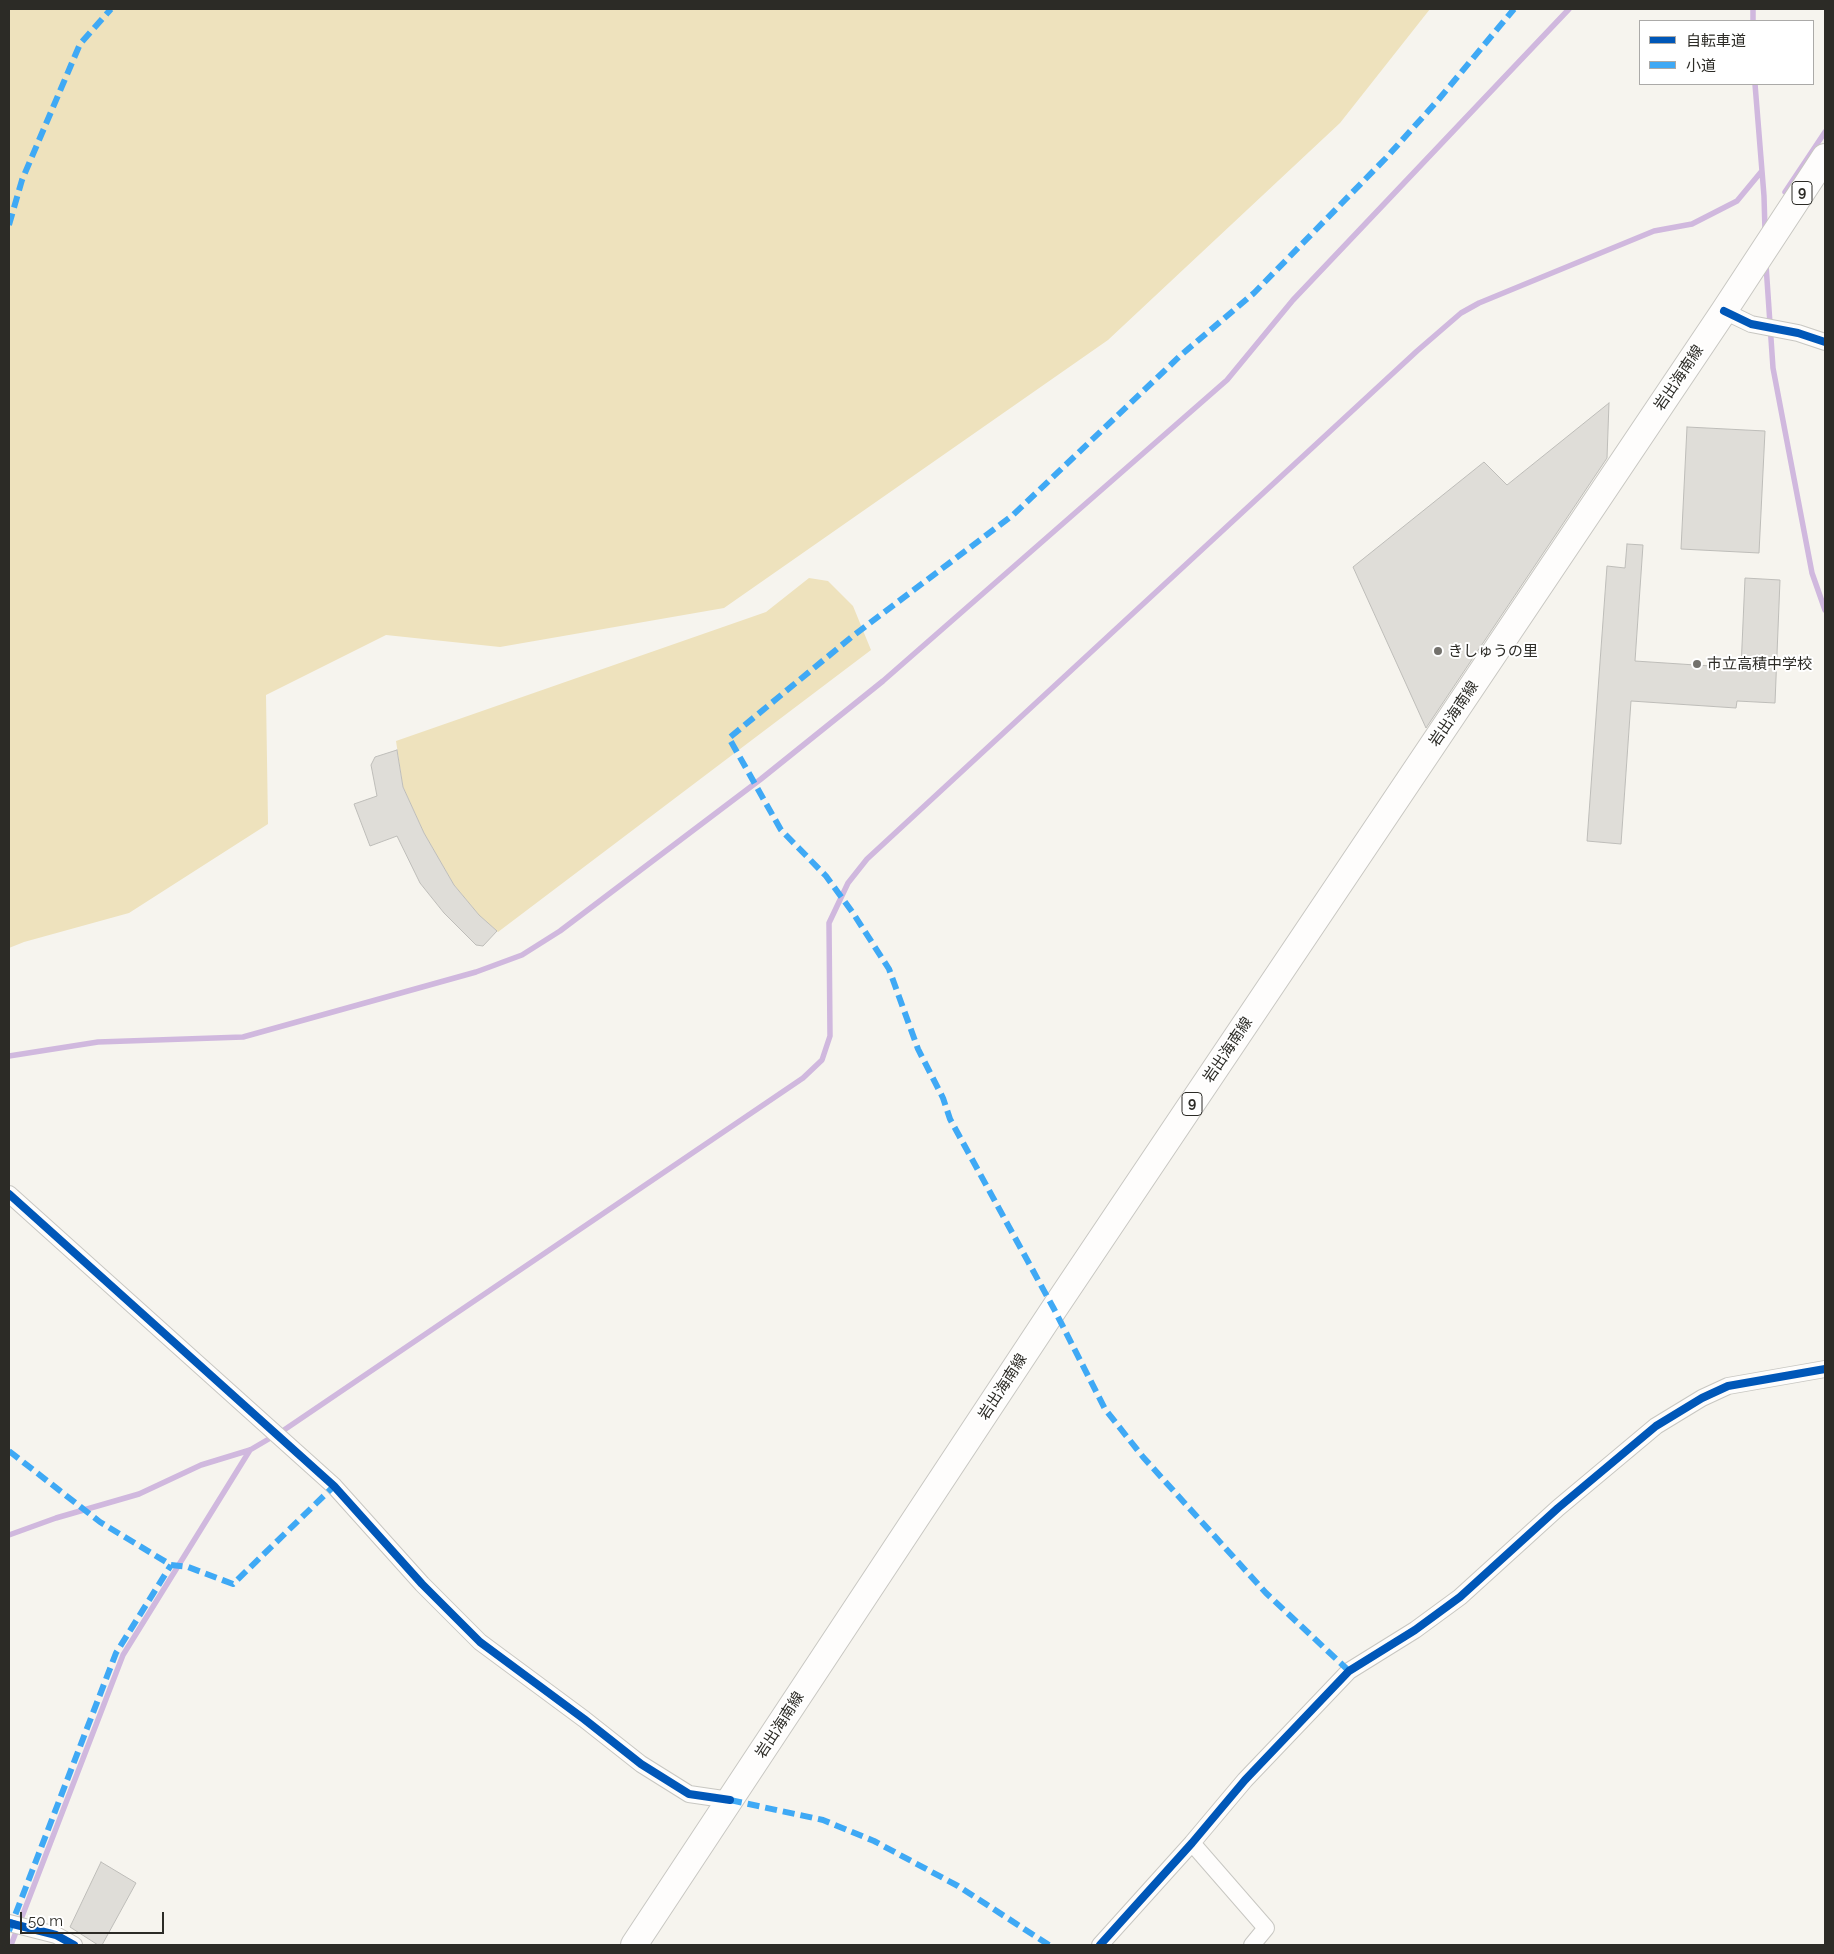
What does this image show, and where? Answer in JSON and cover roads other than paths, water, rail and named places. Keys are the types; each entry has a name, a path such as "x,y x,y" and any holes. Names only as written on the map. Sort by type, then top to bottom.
{"main road":[{"name":"岩出海南線","path":"634,1945 1071,1285 1778,228 1824,163"}],"street":[{"path":"1724,311 1751,324 1798,333 1825,342"},
{"path":"9,1194 334,1486 422,1584 480,1642 649,1769 689,1794 730,1800"},
{"path":"1100,1945 1192,1843 1245,1780 1348,1672 1415,1630 1460,1596 1558,1508 1656,1426 1702,1398 1728,1386 1825,1369"},
{"path":"1192,1843 1266,1928 1252,1945"},
{"path":"9,1923 56,1936 74,1945"}],"waterway":[{"path":"9,1056 98,1042 243,1037 476,972 522,955 560,931 761,779 883,681 1227,380 1293,300 1569,9"},
{"path":"1753,9 1753,20"},
{"path":"1755,85 1765,231"},
{"path":"1785,192 1825,132"},
{"path":"9,1535 56,1518 139,1494 201,1465 250,1450 284,1430 803,1078 822,1060 830,1036 829,923 848,883 867,859 1417,351 1461,313 1479,303 1654,231 1692,224 1737,201 1761,172"},
{"path":"1766,265 1773,368 1812,573 1825,610"},
{"path":"11,1945 123,1655 250,1450"}],"place":[{"name":"きしゅうの里","path":"1438,651"},
{"name":"市立高積中学校","path":"1697,664"}]}
